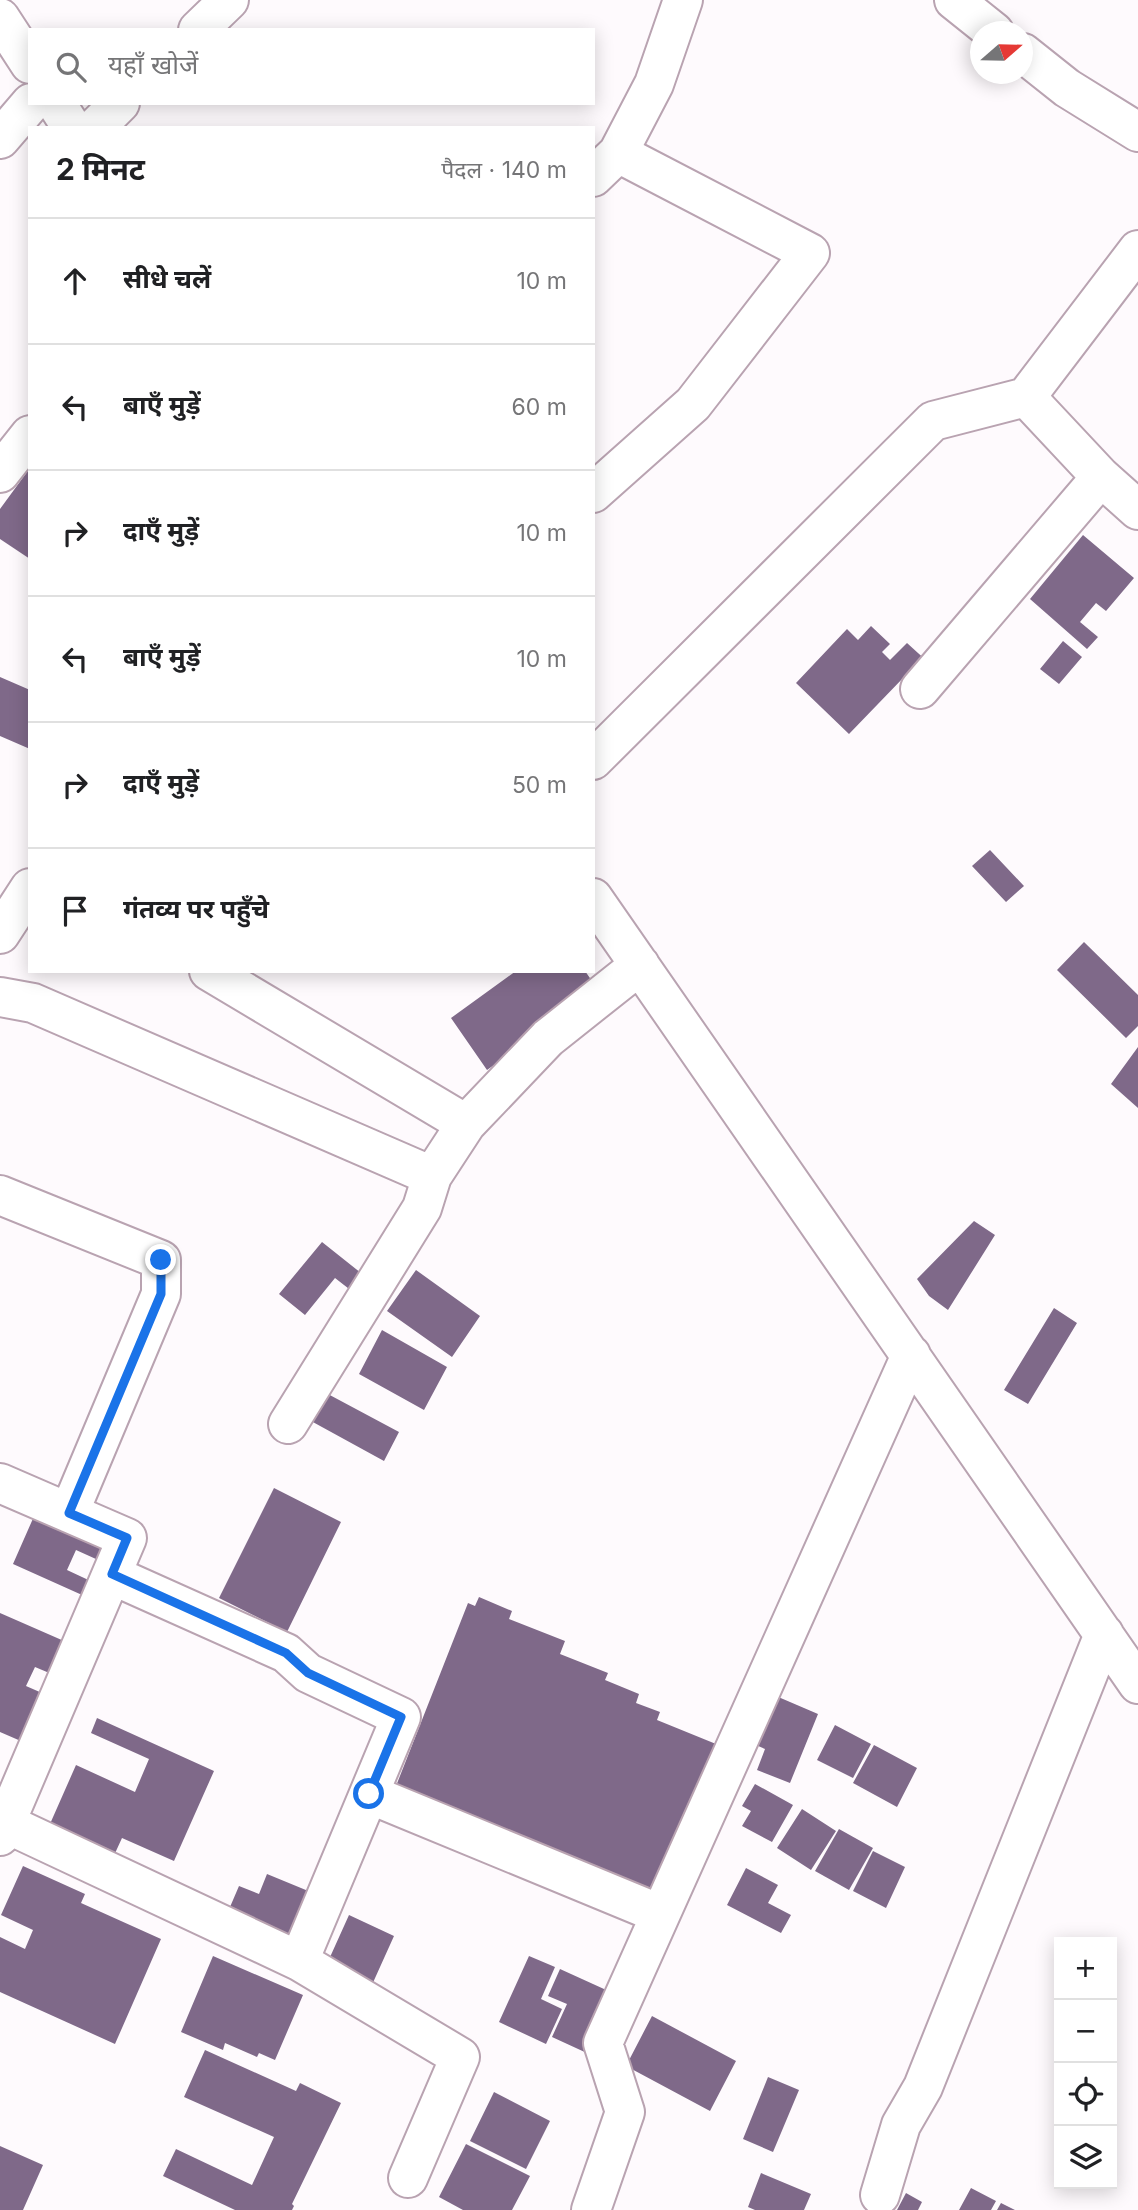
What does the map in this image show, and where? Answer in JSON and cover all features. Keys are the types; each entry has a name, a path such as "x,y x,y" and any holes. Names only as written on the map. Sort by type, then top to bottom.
{"street":[{"path":"200,28 229,0"},
{"path":"595,491 692,404 810,253 605,165 654,84 683,0"},
{"path":"954,0 980,21"},
{"path":"0,18 28,61"},
{"path":"1033,61 1067,88 1138,132"},
{"path":"0,139 30,105"},
{"path":"57,105 71,126"},
{"path":"97,126 118,105"},
{"path":"595,758 933,421 1026,397 1138,250"},
{"path":"1026,397 1101,477 1138,510"},
{"path":"0,474 28,438"},
{"path":"919,689 1101,477"},
{"path":"0,934 28,891"},
{"path":"595,901 1138,1684"},
{"path":"288,1424 422,1208 432,1177 466,1124 548,1038 640,965"},
{"path":"212,973 466,1124"},
{"path":"0,998 33,1003 432,1177"},
{"path":"0,1195 161,1260 161,1294 69,1513"},
{"path":"591,2210 625,2112 603,2042 911,1355"},
{"path":"0,1483 127,1538 3,1829 299,1961 460,2057 408,2178"},
{"path":"112,1574 286,1653 308,1673 401,1717 299,1961"},
{"path":"880,2195 901,2125 923,2087 1104,1634"},
{"path":"369,1794 660,1914"}],"building":[{"path":"28,471 28,558 0,539 0,509"},
{"path":"1083,535 1134,578 1106,611 1096,603 1080,622 1098,637 1087,649 1030,599"},
{"path":"871,626 890,644 882,652 890,660 907,643 929,663 911,682 905,676 849,734 796,683 847,629 858,640"},
{"path":"1063,641 1082,657 1059,684 1040,669"},
{"path":"0,677 28,689 28,748 0,736"},
{"path":"990,850 1024,886 1006,902 972,866"},
{"path":"1084,942 1138,995 1138,1026 1126,1038 1057,970"},
{"path":"513,973 586,973 599,991 487,1070 451,1018"},
{"path":"1138,1047 1138,1108 1111,1084"},
{"path":"974,1221 995,1235 948,1310 929,1296 917,1279"},
{"path":"322,1242 366,1277 353,1292 335,1278 305,1315 279,1294"},
{"path":"416,1270 480,1316 452,1357 387,1311"},
{"path":"1054,1308 1077,1323 1028,1404 1004,1390"},
{"path":"382,1330 447,1367 424,1410 359,1374"},
{"path":"326,1393 399,1432 384,1461 311,1421"},
{"path":"274,1488 341,1522 287,1632 219,1598"},
{"path":"35,1514 113,1549 107,1564 76,1550 67,1570 97,1584 91,1599 13,1564"},
{"path":"479,1597 512,1611 509,1619 565,1641 560,1654 608,1673 605,1680 639,1694 636,1703 660,1712 657,1720 716,1744 658,1891 396,1786 468,1603 475,1606"},
{"path":"0,1613 80,1648 66,1680 35,1667 26,1686 58,1700 37,1748 0,1732"},
{"path":"769,1693 818,1714 790,1783 757,1770 765,1749 749,1742"},
{"path":"97,1718 214,1771 174,1861 122,1838 111,1862 46,1833 76,1765 135,1792 149,1759 91,1733"},
{"path":"835,1725 871,1744 853,1778 817,1760"},
{"path":"874,1745 917,1768 897,1807 853,1783"},
{"path":"755,1784 793,1805 772,1842 742,1826 751,1811 742,1806"},
{"path":"802,1809 836,1831 811,1870 777,1848"},
{"path":"839,1829 873,1848 849,1890 815,1871"},
{"path":"873,1851 905,1867 886,1908 853,1891"},
{"path":"23,1866 85,1894 81,1903 161,1939 115,2044 0,1992 0,1937 25,1949 33,1930 1,1915"},
{"path":"746,1868 778,1885 768,1903 791,1915 781,1933 727,1905"},
{"path":"267,1874 318,1895 299,1943 227,1914 239,1886 259,1894"},
{"path":"349,1915 394,1936 371,1987 326,1966"},
{"path":"213,1956 303,1995 275,2060 259,2053 257,2057 225,2043 223,2050 181,2032"},
{"path":"529,1956 555,1967 541,1999 562,2009 546,2044 499,2022"},
{"path":"560,1969 615,1994 589,2054 552,2037 567,2004 548,1996"},
{"path":"652,2016 736,2061 710,2111 626,2066"},
{"path":"205,2050 296,2091 300,2083 341,2103 292,2204 292,2210 235,2210 163,2176 176,2149 252,2185 274,2137 184,2097"},
{"path":"768,2077 799,2090 773,2152 743,2139"},
{"path":"494,2092 550,2121 526,2169 470,2141"},
{"path":"466,2144 530,2176 512,2210 463,2210 439,2197"},
{"path":"0,2146 43,2165 23,2210 0,2210"},
{"path":"761,2173 811,2194 804,2210 755,2210 748,2207"},
{"path":"971,2188 996,2201 991,2210 959,2210"},
{"path":"906,2193 922,2202 918,2210 897,2210"},
{"path":"1001,2203 1015,2210 997,2210"}],"route":[{"path":"161,1260 161,1294 69,1513 127,1538 112,1574 286,1653 308,1673 401,1717 369,1794"}]}
